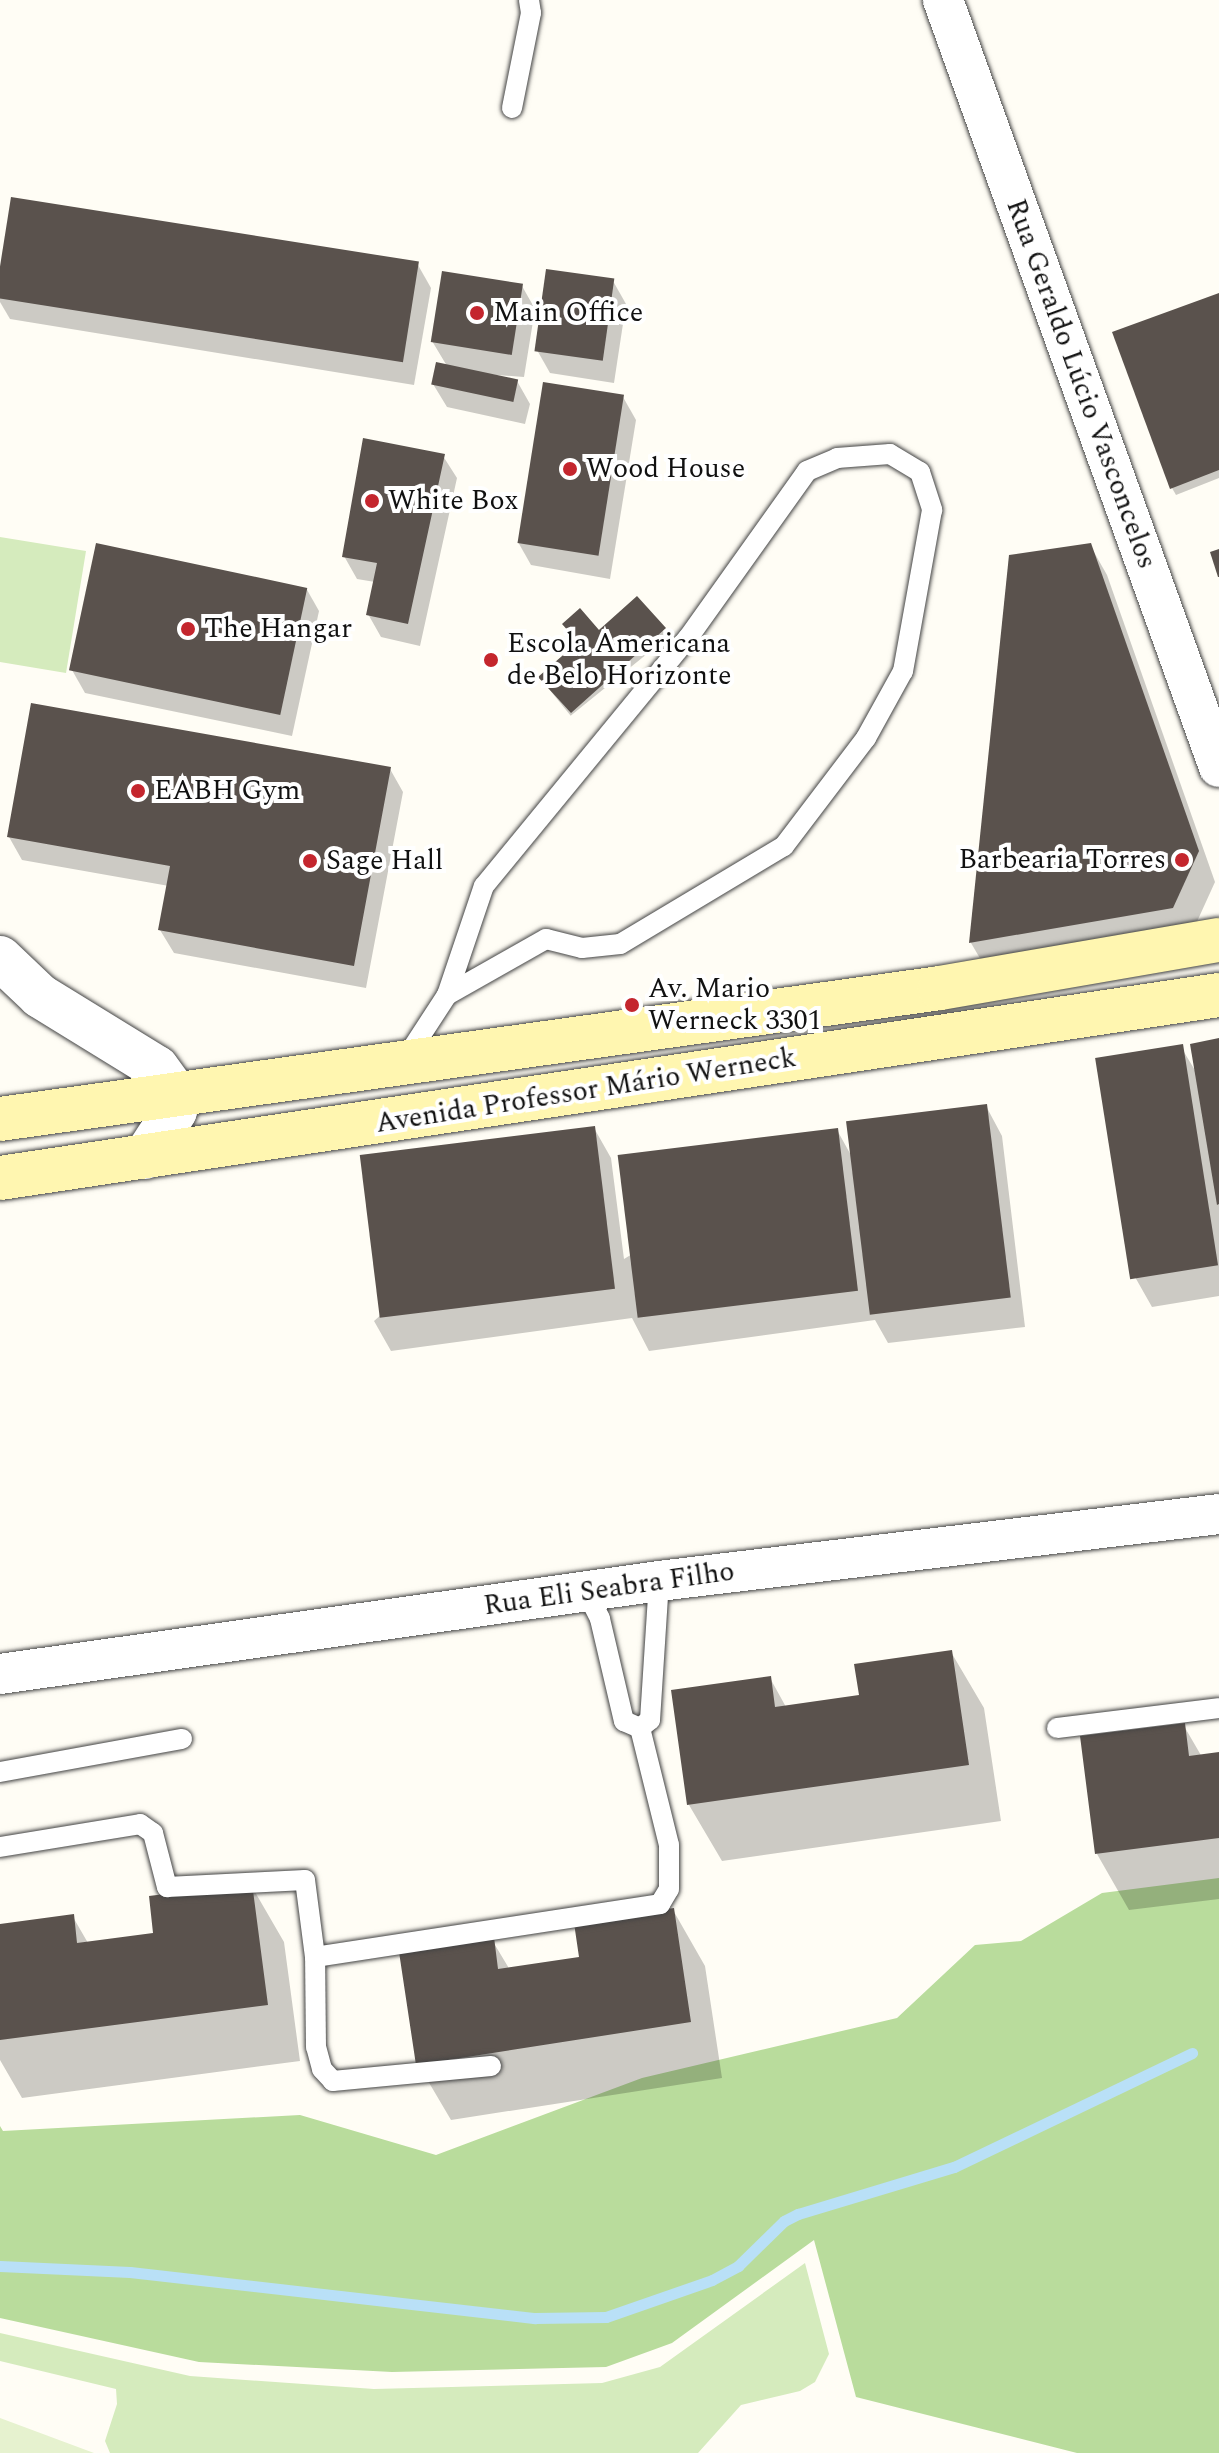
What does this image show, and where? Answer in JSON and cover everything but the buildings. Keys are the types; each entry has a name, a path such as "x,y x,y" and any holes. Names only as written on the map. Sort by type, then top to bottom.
{"main road":[{"name":"Avenida Professor Mário Werneck","path":"0,1119 940,988 1219,940"},
{"name":"Avenida Professor Mário Werneck","path":"0,1178 1219,995"}],"street":[{"name":"Rua Geraldo Lúcio Vasconcelos","path":"943,0 1219,767"},
{"path":"0,958 40,996 157,1068 177,1096 175,1111 145,1157"},
{"name":"Rua Eli Seabra Filho","path":"0,1674 659,1581 1219,1514"}],"lane":[{"path":"512,108 531,13 529,0"},
{"path":"404,1062 447,995 484,886 688,638 807,471 837,458 890,454 920,472 932,510 903,671 866,738 784,846 620,944 582,948 546,939 447,995"},
{"path":"640,1728 650,1720 659,1581"},
{"path":"586,1591 600,1619 624,1721 640,1728"},
{"path":"1057,1728 1219,1708"},
{"path":"315,1957 660,1904 669,1889 669,1845 640,1728"},
{"path":"0,1772 182,1739"},
{"path":"0,1847 140,1824 153,1833 167,1887 305,1880 315,1957 316,2047 322,2069 333,2081 491,2066"}],"green space":[{"path":"0,537 86,551 66,673 0,662"},
{"path":"1219,1878 1219,2453 1077,2453 856,2397 814,2240 672,2343 606,2367 392,2372 199,2362 0,2318 0,2126 3,2131 300,2115 436,2155 642,2078 897,2018 975,1945 1021,1941 1102,1893"},
{"path":"805,2263 829,2354 815,2382 800,2391 741,2405 698,2453 110,2453 105,2441 117,2404 116,2389 0,2361 0,2333 190,2376 374,2389 602,2383 660,2367"},
{"path":"0,2418 94,2453 0,2453"}],"waterway":[{"path":"0,2266 130,2272 535,2318 606,2317 712,2280 738,2266 784,2221 798,2214 954,2167 1192,2053"}],"place":[{"name":"Main Office","path":"477,313"},
{"name":"Wood House","path":"570,469"},
{"name":"White Box","path":"372,501"},
{"name":"The Hangar","path":"188,629"},
{"name":"Escola Americana de Belo Horizonte","path":"491,660"},
{"name":"EABH Gym","path":"138,791"},
{"name":"Barbearia Torres","path":"1182,860"},
{"name":"Sage Hall","path":"310,861"},
{"name":"Av. Mario Werneck 3301","path":"632,1005"}]}
